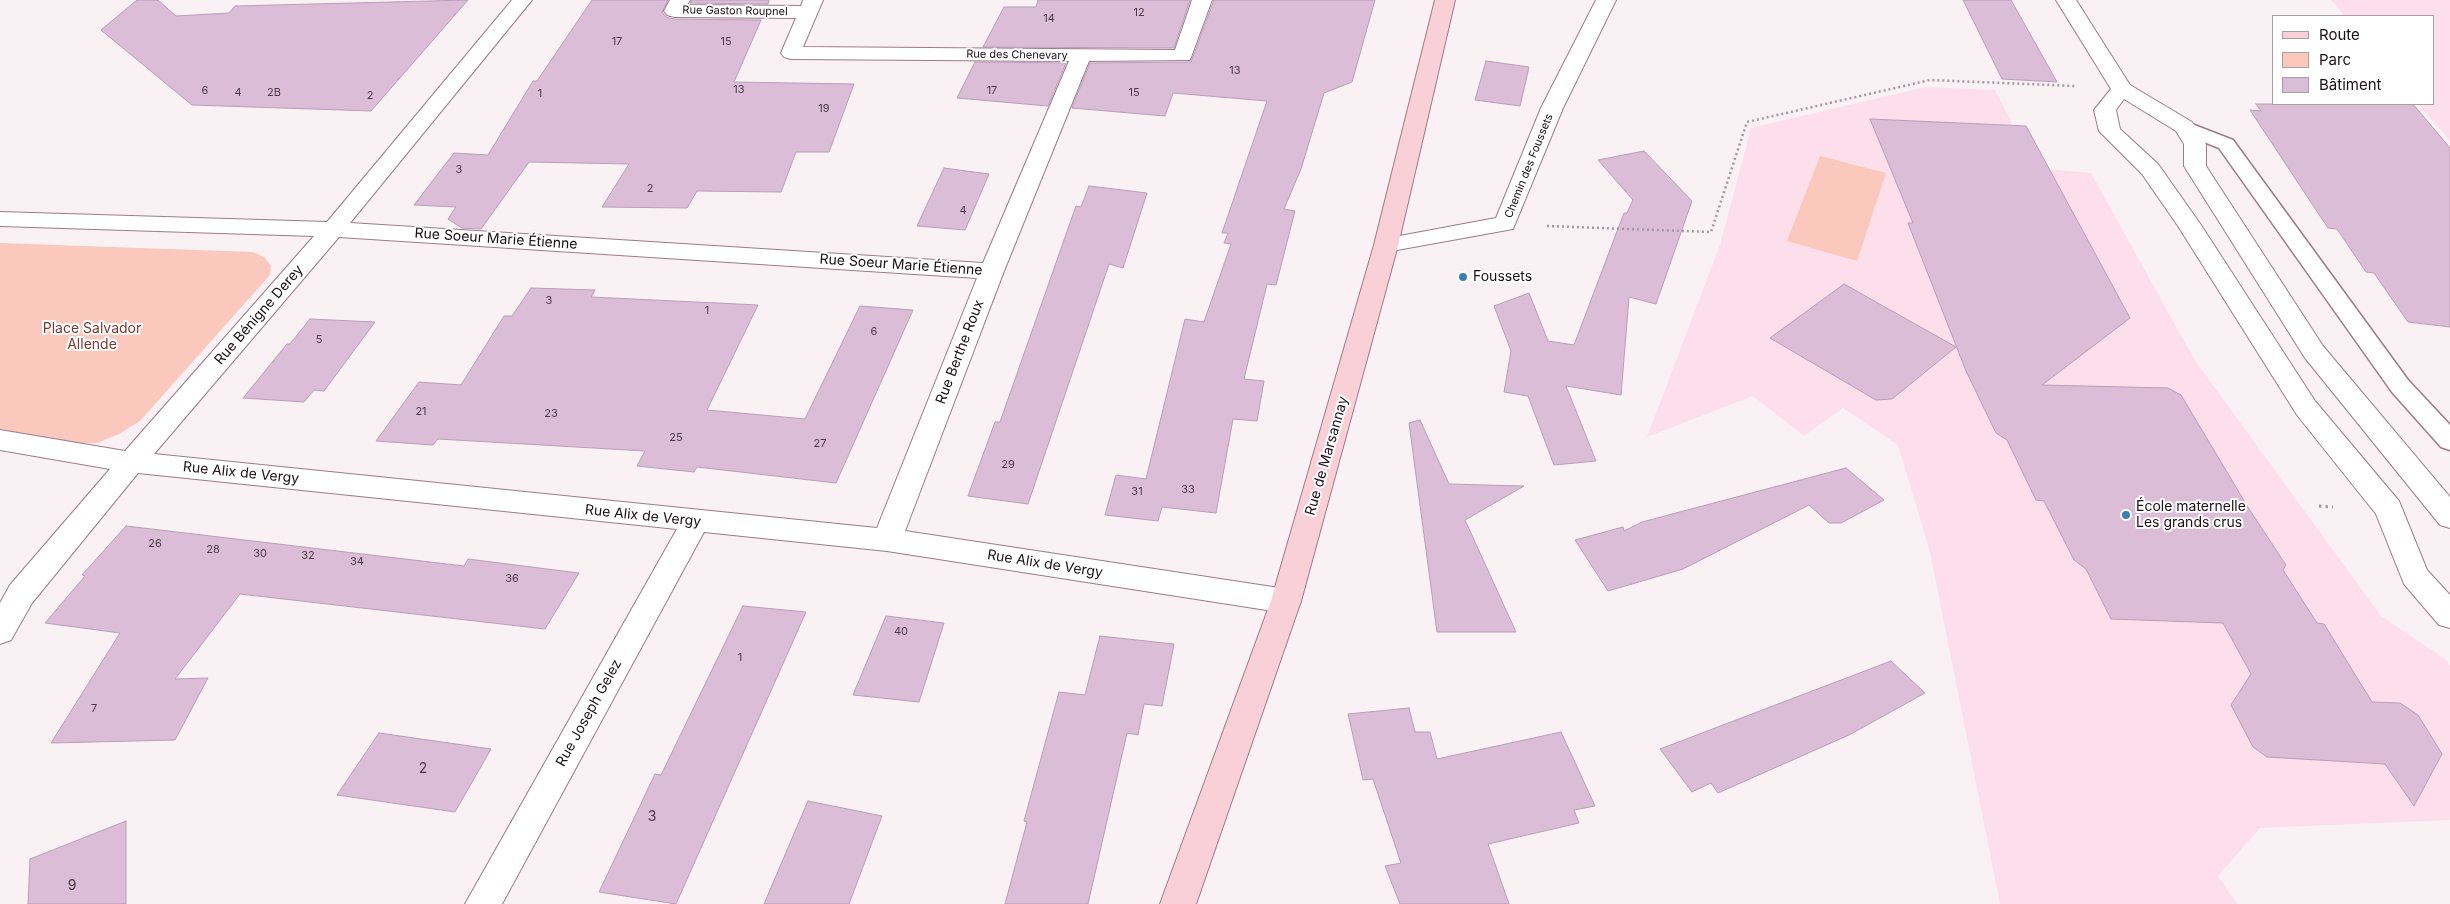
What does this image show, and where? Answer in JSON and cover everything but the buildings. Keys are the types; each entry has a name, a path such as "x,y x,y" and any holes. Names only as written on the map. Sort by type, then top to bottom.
{"street":[{"name":"Rue Bénigne Derey","path":"0,631 21,594 131,462 333,229 522,0"},
{"name":"Rue Gaston Roupnel","path":"680,0 674,11 810,6 791,53"},
{"name":"Rue des Chenevary","path":"791,53 1183,56 1202,0"},
{"name":"Rue de Marsannay","path":"1178,904 1286,601 1386,245 1445,0"},
{"name":"Chemin des Foussets","path":"1386,245 1505,224 1552,108 1606,0"},
{"path":"2066,0 2122,88 2184,127 2195,144 2196,166 2314,352 2450,517"},
{"name":"Rue Berthe Roux","path":"887,540 992,271 1082,55"},
{"path":"2122,88 2105,110 2110,131 2150,169 2189,225 2306,408 2389,509 2415,576 2450,616"},
{"name":"Rue Soeur Marie Étienne","path":"0,219 333,229 992,271"},
{"name":"Rue Alix de Vergy","path":"0,440 131,462 887,540 1286,601"},
{"name":"Rue Joseph Gelez","path":"483,904 696,521"}],"lane":[{"path":"2184,127 2226,144 2400,386 2450,441"}],"path":[{"path":"1505,224 1711,232 1747,122 1930,80 2122,88"}],"shaded area":[{"path":"2331,0 2450,0 2450,141 2419,105 2435,105 2435,15 2344,15"},
{"path":"1926,87 1995,90 2035,168 2091,173 2194,359 2381,616 2445,659 2450,665 2450,820 2260,828 2218,876 2237,904 2000,904 1930,552 1898,445 1843,408 1804,436 1753,396 1647,437 1720,245 1751,128"}],"green space":[{"path":"1820,156 1886,173 1857,261 1787,241"},
{"name":"Place Salvador Allende","path":"0,243 253,252 264,257 271,266 270,275 140,421 119,434 97,443 76,443 0,429"}],"place":[{"name":"Foussets","path":"1463,277"},
{"name":"École maternelle Les grands crus","path":"2126,515"}]}
